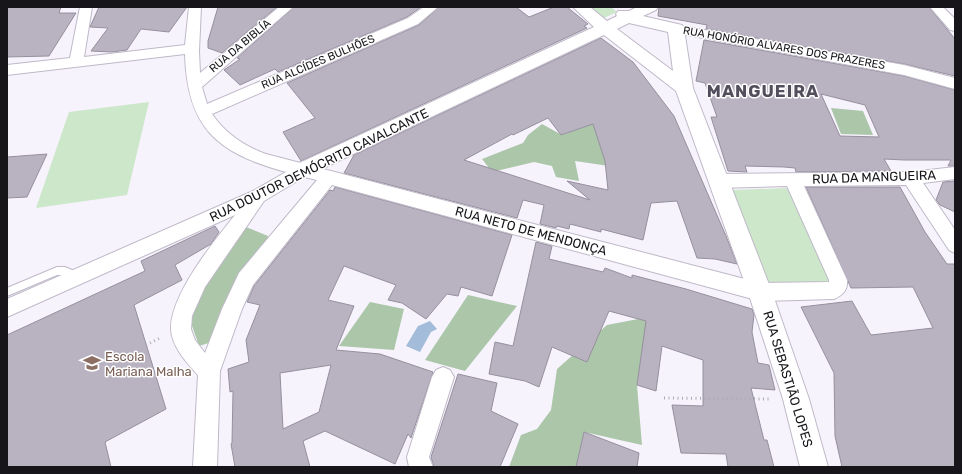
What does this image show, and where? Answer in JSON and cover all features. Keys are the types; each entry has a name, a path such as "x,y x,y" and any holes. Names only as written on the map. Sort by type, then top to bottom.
{"street":[{"path":"76,62 86,7"},
{"name":"RUA NETO DE MENDONÇA","path":"196,7 191,49 194,86 202,112 219,135 230,144 250,155 329,178 760,292"},
{"name":"RUA DA BIBLÍA","path":"194,86 287,7"},
{"name":"RUA ALCÍDES BULHÕES","path":"202,112 413,21 432,7"},
{"path":"581,7 606,29 684,88"},
{"name":"RUA DOUTOR DEMÓCRITO CAVALCANTE","path":"7,308 259,196 302,170 606,29 622,12 650,7"},
{"path":"936,7 955,27"},
{"name":"RUA HONÓRIO ALVARES DOS PRAZERES","path":"622,12 676,29 904,70 946,80 955,84"},
{"path":"676,29 684,88 717,181 760,292"},
{"path":"7,70 191,49"},
{"name":"RUA DA MANGUEIRA","path":"717,181 911,178 955,173"},
{"path":"205,467 209,371 232,309 246,279 329,178"},
{"path":"911,178 955,245"},
{"name":"RUA DA MANGUEIRA","path":"760,292 834,290 838,285 838,280 793,180"},
{"path":"209,371 190,352 181,329 182,313 210,260 259,196"},
{"name":"RUA SEBASTIÃO LOPES","path":"760,292 796,399 814,467"},
{"path":"421,467 418,462 418,457 444,378"}],"lane":[{"path":"7,292 56,271 61,270 78,277"}],"path":[{"path":"146,345 167,334"},
{"path":"664,398 796,399"}],"green space":[{"path":"591,7 611,7 617,12 604,18"},
{"path":"149,102 127,195 36,208 69,112"},
{"path":"831,108 863,111 873,135 841,134"},
{"path":"599,115 609,166 575,161 579,181 556,177 552,166 534,162 492,172 482,159 523,143 528,135 542,124 562,135 584,127"},
{"path":"787,188 831,283 769,286 732,190"},
{"path":"246,227 268,236 266,247 215,341 199,346 190,320 219,257"},
{"path":"468,295 517,306 465,371 425,360"},
{"path":"370,302 404,309 394,350 339,346"},
{"path":"638,319 648,320 637,385 642,445 584,432 576,467 509,467 521,435 537,429 551,410 557,369 607,325"}],"water":[{"path":"430,321 437,329 431,332 420,352 406,346 418,326"}],"building":[{"path":"7,7 61,7 59,13 76,13 49,56 7,57"},
{"path":"99,7 187,7 169,32 141,29 127,50 112,52 91,51 108,28 90,27"},
{"path":"218,7 277,7 222,53 208,48 208,41"},
{"path":"294,7 421,7 407,17 278,72 275,69 240,85 224,70 240,59 237,58"},
{"path":"439,7 516,7 529,17 554,7 567,7 588,24 584,26 587,28 301,161 283,132 315,118 287,83 419,25"},
{"path":"659,7 929,7 955,39 955,76 904,64 706,29 707,25 658,16"},
{"path":"601,38 633,62 674,116 737,264 715,259 697,258 677,201 651,203 643,240 601,229 601,232 570,224 569,229 557,226 556,228 540,224 544,205 523,200 517,218 344,173 354,155","holes":["548,118 561,135 593,124 605,161 608,190 567,181 590,200 464,160 512,134 513,135"]},
{"path":"704,40 904,76 955,90 955,166 948,166 951,160 884,159 891,171 796,172 795,168 745,166 747,172 728,171 711,117 717,117 705,83 696,81","holes":["821,94 865,105 879,137 840,136"]},
{"path":"47,154 27,197 7,198 7,157"},
{"path":"955,181 955,212 940,205 936,200 943,182"},
{"path":"335,187 512,235 492,296 461,287 458,296 447,294 426,319 402,303 388,300 396,285 344,266 328,300 354,306 336,350 380,354 433,372 411,438 408,434 395,464 325,431 303,441 310,467 235,467 231,444 233,391 230,392 228,369 249,362 246,340 260,305 247,302 254,286 330,190 333,191","holes":["331,365 319,412 283,429 280,373"]},
{"path":"806,187 900,187 925,232 947,264 955,264 955,467 842,467 835,436 834,373 801,307 852,301 871,335 933,328 913,287 851,288"},
{"name":"Escola Mariana Malha","path":"215,226 219,232 211,244 175,265 182,280 134,305 166,409 105,442 111,467 7,467 7,335 145,271 141,261"},
{"path":"536,242 552,246 549,259 603,272 605,268 632,278 632,275 686,289 752,309 754,315 752,332 758,363 769,365 775,390 751,388 764,440 767,440 774,467 728,467 726,454 681,453 672,405 703,406 703,360 662,346 656,391 637,385 646,321 609,311 587,362 552,347 539,387 525,381 489,374 495,342 513,346"},
{"path":"458,374 497,383 491,411 518,424 500,467 434,467 431,457"},
{"path":"584,432 639,453 637,467 576,467"}],"place":[{"name":"Escola Mariana Malha","path":"92,363"}],"district":[{"name":"MANGUEIRA","path":"763,91"}]}
